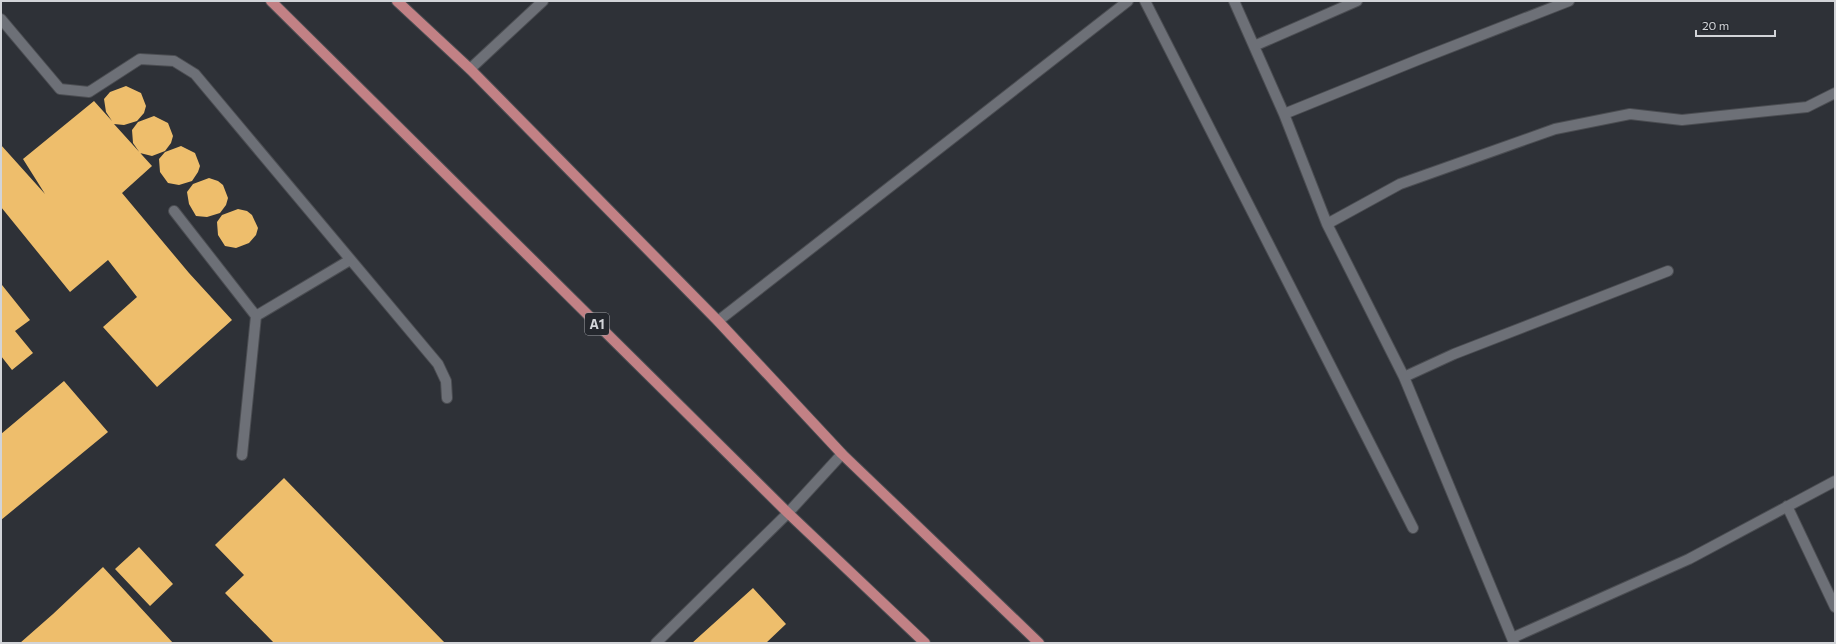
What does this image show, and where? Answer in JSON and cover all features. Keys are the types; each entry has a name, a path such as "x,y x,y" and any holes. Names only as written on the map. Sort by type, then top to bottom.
{"main road":[{"name":"A1","path":"271,1 788,513 925,643"},
{"path":"397,1 470,69 718,321 842,454 1039,643"}],"street":[{"path":"470,69 543,1"},
{"path":"718,321 1128,1"},
{"path":"1144,1 1413,528"},
{"path":"1234,1 1284,114 1327,224 1404,376 1513,640 1689,560 1835,481"},
{"path":"1254,46 1357,1"},
{"path":"1284,114 1569,1"},
{"path":"1,19 60,89 89,92 140,58 174,62 195,74 438,364 446,381 447,398"},
{"path":"1327,224 1400,184 1555,129 1630,114 1682,120 1808,107 1835,93"},
{"path":"174,211 256,316 242,455"},
{"path":"256,316 350,260"},
{"path":"1404,376 1454,354 1668,271"},
{"path":"656,643 788,513 842,454"},
{"path":"1787,506 1835,607"}],"building":[{"path":"126,86 141,93 146,106 144,113 137,121 124,125 114,124 152,166 122,193 189,273 232,320 157,387 103,327 137,297 108,260 70,292 1,207 1,145 45,194 23,159 94,101 112,121 106,112 104,99 110,92"},
{"path":"154,116 168,123 173,136 171,143 165,151 152,156 140,153 133,143 132,130 138,122"},
{"path":"181,146 195,153 200,166 198,172 192,181 179,185 168,183 160,172 159,159 165,152"},
{"path":"209,178 218,181 223,185 228,198 226,205 220,213 207,217 196,216 189,204 187,192 193,184"},
{"path":"238,209 247,211 252,215 258,228 256,235 249,243 236,248 225,246 218,235 217,222 222,215"},
{"path":"2,285 30,320 15,331 33,353 12,370 1,356"},
{"path":"64,381 108,432 1,520 1,434"},
{"path":"284,478 445,643 274,643 225,593 244,575 215,545"},
{"path":"139,547 173,584 150,606 115,569"},
{"path":"103,567 173,643 20,643 53,614"},
{"path":"753,588 786,624 766,643 692,643"}]}
